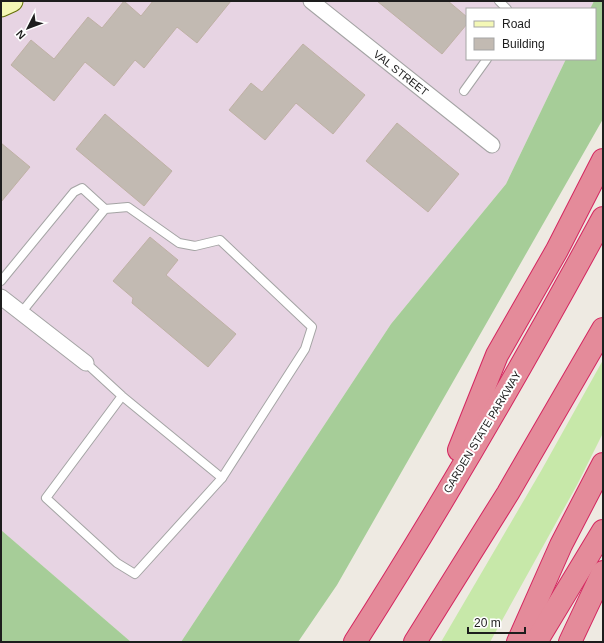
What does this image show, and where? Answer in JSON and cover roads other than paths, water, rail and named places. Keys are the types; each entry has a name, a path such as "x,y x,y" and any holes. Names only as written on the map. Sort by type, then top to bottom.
{"highway":[{"path":"431,518 497,355 556,250 603,160"},
{"name":"GARDEN STATE PARKWAY","path":"355,642 431,518 541,332 603,218"},
{"path":"415,642 504,500 603,329"},
{"path":"518,642 561,546 603,464"},
{"path":"536,642 603,531"},
{"path":"571,642 603,572"},
{"path":"571,642 603,596"}],"street":[{"path":"1,6 12,1"},
{"name":"VAL STREET","path":"311,1 492,145"},
{"path":"1,297 86,363"}],"lane":[{"path":"464,91 486,60"},
{"path":"1,281 74,192 82,188 105,209"},
{"path":"21,313 105,209 128,206 179,243 195,246 220,240 312,327 304,350 222,478 134,574 117,563 46,498 122,396"},
{"path":"86,363 122,396 222,478"}]}
